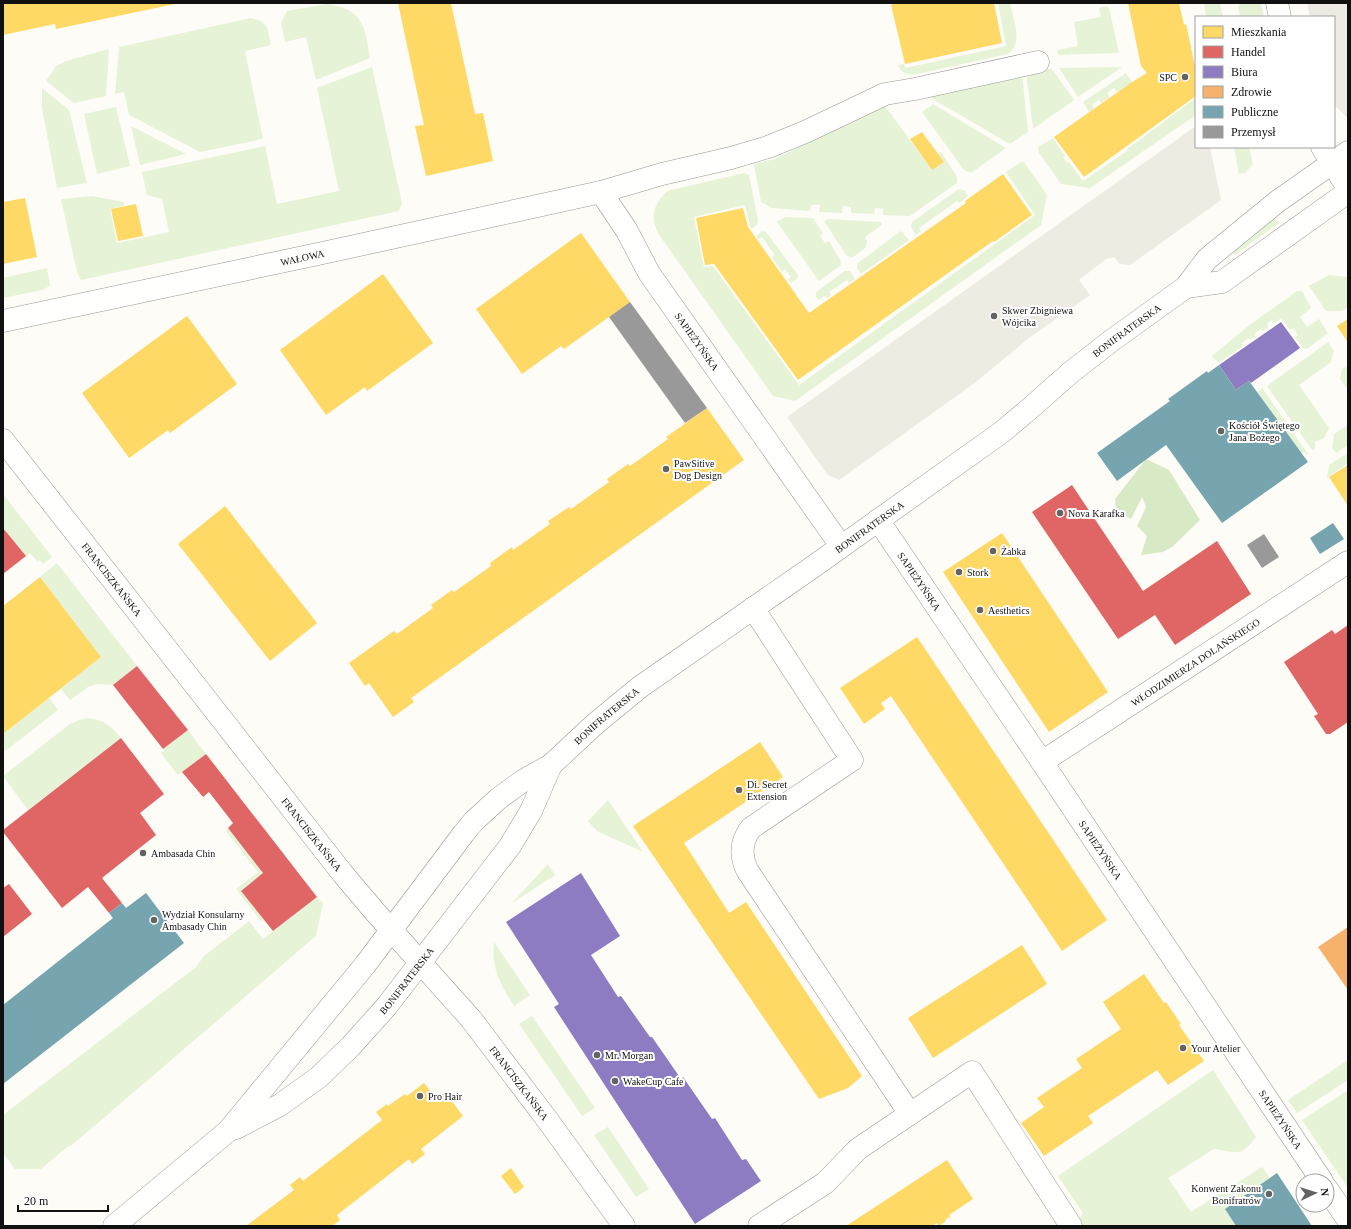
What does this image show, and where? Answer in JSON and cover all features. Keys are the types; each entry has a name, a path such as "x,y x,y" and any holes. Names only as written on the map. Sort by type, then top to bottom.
{"street":[{"path":"1277,3 1280,16"},
{"name":"WAŁOWA","path":"3,321 326,253 601,192 662,174 731,158 768,147 805,132 885,94 916,89 1038,62"},
{"path":"1334,154 1348,188"},
{"name":"BONIFRATERSKA","path":"114,1226 228,1132 392,931 474,820 498,798 510,789 552,765 617,705 640,687 1002,432 1070,372 1186,287 1207,259 1334,154"},
{"name":"SAPIEŻYŃSKA","path":"601,192 627,231 649,273 841,546"},
{"name":"BONIFRATERSKA","path":"1186,287 1222,282 1348,192"},
{"name":"FRANCISZKAŃSKA","path":"3,440 343,874 460,1006 494,1048 623,1226"},
{"name":"SAPIEŻYŃSKA","path":"878,520 1317,1173"},
{"name":"WŁODZIMIERZA DOLAŃSKIEGO","path":"1042,762 1348,562"},
{"path":"753,608 852,760 751,828 743,841 742,848 744,863 747,870 910,1114"},
{"name":"BONIFRATERSKA","path":"228,1132 280,1105 319,1077 365,1031 421,963 510,846 531,811 552,765"},
{"path":"759,1226 825,1183 858,1149 972,1072 1071,1226"},
{"path":"1335,1200 1348,1220"}],"green space":[{"path":"998,3 1010,3 1015,23 1015,44 1013,49 1008,54 913,75 900,70 898,65 904,64 905,68 1006,46"},
{"path":"1204,3 1220,3 1223,16 1206,16"},
{"path":"1241,3 1261,3 1264,16 1240,16 1238,6"},
{"path":"327,4 349,10 356,15 364,29 370,58 316,80 306,37 285,42 281,23 287,11"},
{"path":"1106,6 1109,8 1119,53 1058,55 1057,50 1078,46 1074,22 1101,17 1099,8"},
{"path":"251,18 265,24 268,30 271,45 245,51 263,139 200,152 129,115 124,92 115,94 119,47"},
{"path":"109,49 106,96 74,103 46,81 56,66 66,61"},
{"path":"372,67 402,203 399,211 81,280 77,272 61,199 92,196 124,202 124,206 110,209 117,243 169,232 162,199 147,195 142,172 265,146 277,204 339,191 317,88"},
{"path":"1122,67 1078,97 1059,68"},
{"path":"1041,69 1052,69 1074,100 1033,129 1026,72"},
{"path":"1022,73 1028,132 1010,144 924,94"},
{"path":"1126,73 1132,82 1117,92 1114,88 1107,93 1110,97 1101,103 1099,100 1092,105 1094,108 1089,112 1083,102"},
{"path":"42,88 69,110 87,183 57,188 42,108"},
{"path":"1195,99 1195,116 1090,188 1061,184 1039,153 1038,147 1053,138 1065,156 1063,157 1067,163 1069,162 1083,181 1127,151 1127,149"},
{"path":"933,104 1006,148 971,173 964,170 922,112"},
{"path":"885,106 932,170 938,154 940,152 942,153 957,177 957,183 910,216 883,215 883,209 875,208 874,214 851,213 851,207 843,206 842,213 819,212 820,205 811,205 810,211 772,208 761,202 754,164 775,159 880,107"},
{"path":"116,107 130,166 97,174 84,114"},
{"path":"131,126 186,154 140,165"},
{"path":"1234,148 1249,148 1253,164 1245,173 1239,174"},
{"path":"1021,162 1024,162 1047,195 1041,225 795,401 773,396 660,236 654,223 654,212 658,201 667,191 744,173 749,175 758,221 757,225 751,229 745,205 694,217 704,267 713,266 799,385 1035,215 1006,172"},
{"path":"959,189 964,190 968,196 959,203 957,201 919,228 921,231 916,235 911,227 912,222"},
{"path":"1272,214 1279,223 1235,255 1230,249"},
{"path":"785,217 813,218 823,233 820,236 825,243 829,241 840,260 841,265 819,281 777,222"},
{"path":"828,219 881,222 882,225 865,237 867,241 866,247 852,258 846,255 824,221"},
{"path":"762,231 766,232 798,275 798,278 791,283 788,279 791,277 785,269 782,272 772,257 775,255 762,237 758,239 756,236"},
{"path":"901,231 909,240 861,274 857,268 857,264"},
{"path":"47,268 50,286 42,290 3,298 3,278"},
{"path":"845,271 850,271 855,279 849,283 847,280 829,292 831,295 828,298 825,296 819,300 816,297 816,292"},
{"path":"1329,275 1348,277 1348,307 1342,311 1326,311 1309,286"},
{"path":"1297,291 1302,291 1311,308 1300,317 1307,327 1319,319 1328,333 1307,349 1303,348 1295,337 1298,335 1293,328 1290,330 1281,318 1275,323 1272,320 1267,324 1268,327 1263,331 1261,329 1254,334 1256,337 1250,340 1248,338 1242,343 1243,346 1219,363 1212,356 1247,327"},
{"path":"1328,342 1334,351 1330,363 1299,385 1329,428 1324,438 1315,442 1315,449 1312,450 1267,386"},
{"path":"1348,366 1348,390 1340,379 1342,369"},
{"path":"1262,388 1308,454 1307,455 1304,452 1301,454 1257,392"},
{"path":"1348,425 1348,445 1336,453 1332,448 1334,434"},
{"path":"1348,453 1348,463 1327,478 1329,465"},
{"path":"1146,459 1169,470 1200,520 1172,547 1163,552 1141,555 1147,536 1137,526 1146,507 1142,497 1131,519 1116,511 1115,499"},
{"path":"3,494 52,557 43,564 40,560 38,562 30,553 26,556 3,528"},
{"path":"57,563 137,666 113,685 97,684 88,687 70,700 61,689 101,657 40,577"},
{"path":"49,698 58,710 8,749 3,751 3,734"},
{"path":"88,718 98,720 106,724 121,738 28,810 3,776 70,724"},
{"path":"188,730 206,754 178,775 161,753 164,751 163,749"},
{"path":"608,800 643,852 597,831 588,821"},
{"path":"228,828 263,873 241,891 265,921 264,922 262,919 261,921 236,889 258,872 226,831"},
{"path":"548,864 555,875 512,903"},
{"path":"317,897 323,903 316,936 72,1145 67,1147 41,1169 15,1169 3,1153 3,1115 196,967 204,956 249,921 263,939"},
{"path":"494,942 530,995 514,1006 501,983 495,968 493,951"},
{"path":"532,1016 595,1108 582,1116 519,1024"},
{"path":"1348,1060 1348,1080 1297,1113 1288,1100"},
{"path":"1213,1070 1256,1137 1251,1144 1242,1151 1233,1152 1214,1149 1168,1178 1191,1212 1262,1167 1270,1178 1225,1209 1236,1226 1081,1226 1078,1221 1083,1213 1058,1176"},
{"path":"1348,1090 1348,1188 1302,1120"},
{"path":"608,1127 649,1189 636,1197 594,1135"}],"shaded area":[{"path":"1307,3 1348,3 1348,118 1335,106 1335,16 1310,16"},
{"name":"Skwer Zbigniewa Wójcika","path":"1195,127 1195,148 1210,148 1221,200 1130,265 1120,264 1114,257 1106,259 1079,280 1090,295 1029,338 976,382 839,480 827,474 787,417"}],"building: Mieszkania":[{"path":"3,3 175,4 56,29 55,24 3,35"},
{"path":"398,3 451,3 475,114 483,113 493,161 426,176 415,126 424,125"},
{"path":"895,3 994,3 1002,43 905,64 891,5"},
{"path":"1128,3 1179,3 1184,25 1186,24 1195,66 1195,97 1084,177 1054,137 1147,73 1141,66"},
{"path":"922,132 944,162 932,170 910,139"},
{"path":"1003,174 1032,215 994,242 993,241 798,380 714,264 705,265 696,218 743,208 748,227 809,313 966,203 965,201"},
{"path":"25,198 37,257 3,264 3,202"},
{"path":"136,204 143,236 118,241 111,209"},
{"path":"581,233 630,302 564,349 561,346 522,374 476,309"},
{"path":"383,274 433,343 367,391 365,387 326,415 280,350"},
{"path":"187,316 237,384 170,433 168,430 129,458 82,393"},
{"path":"1348,319 1348,343 1337,326"},
{"path":"707,408 744,460 411,698 414,702 393,717 369,683 365,686 349,663 394,631 397,634 433,608 431,605 452,590 454,592 491,566 490,563 512,547 513,550 550,524 548,521 569,507 571,509 609,482 607,479 628,464 630,466 668,439 666,437"},
{"path":"1348,465 1348,506 1329,477"},
{"path":"225,506 317,623 270,661 178,544"},
{"path":"1002,533 1108,692 1049,732 943,572"},
{"path":"40,577 101,657 3,734 3,606"},
{"path":"917,637 1107,920 1062,951 891,696 881,703 885,709 864,724 840,688"},
{"path":"760,742 783,777 684,843 729,913 746,902 862,1076 848,1088 819,1099 633,826"},
{"path":"1022,945 1047,984 933,1058 908,1018"},
{"path":"1144,974 1164,1003 1166,1002 1181,1024 1179,1025 1204,1061 1168,1085 1157,1070 1088,1116 1093,1123 1044,1156 1021,1123 1044,1107 1037,1098 1082,1068 1076,1059 1121,1029 1103,1002"},
{"path":"424,1083 436,1098 445,1092 463,1116 421,1149 425,1154 412,1164 409,1159 337,1215 340,1220 332,1226 246,1226 294,1190 290,1185 300,1177 303,1181 382,1120 376,1112 387,1104 388,1106 405,1094 407,1096"},
{"path":"947,1160 973,1199 949,1215 952,1220 949,1217 939,1226 937,1223 932,1226 846,1226"},
{"path":"511,1168 524,1187 515,1194 501,1176"}],"building: Handel":[{"path":"1072,485 1143,591 1217,541 1251,594 1175,645 1155,615 1118,639 1032,512"},
{"path":"3,528 26,556 3,574"},
{"path":"1348,625 1348,722 1330,734 1326,734 1314,716 1318,714 1284,662 1332,630 1335,634"},
{"path":"137,666 188,730 163,749 113,685"},
{"path":"121,738 164,794 140,813 156,835 102,878 122,903 109,913 88,887 62,908 3,832 3,830"},
{"path":"206,754 317,897 273,931 241,891 263,873 228,828 233,823 209,792 203,797 182,772"},
{"path":"9,884 32,914 3,937 3,888"}],"building: Biura":[{"path":"1281,322 1300,348 1251,383 1249,381 1236,390 1219,365"},
{"path":"581,873 620,936 591,955 618,997 621,996 681,1079 683,1077 712,1119 715,1118 742,1160 746,1159 761,1181 695,1224 554,1007 559,1004 506,922"}],"building: Zdrowie":[{"path":"1348,927 1348,990 1318,947"}],"building: Publiczne":[{"name":"Kościół Świętego Jana Bożego","path":"1219,365 1236,390 1249,381 1308,462 1222,523 1166,445 1117,481 1097,453 1170,401 1168,399 1207,371 1208,373"},
{"path":"1333,523 1344,539 1320,554 1310,538"},
{"path":"146,893 184,943 3,1084 3,1005 113,918 109,913 122,903 126,908"},
{"name":"Konwent Zakonu Bonifratrów","path":"1277,1173 1295,1200 1295,1213 1303,1213 1312,1226 1236,1226 1225,1209"}],"building: Przemysł":[{"path":"630,302 707,408 685,423 609,317"},
{"path":"1264,534 1279,557 1262,568 1247,545"}],"place":[{"name":"SPC","path":"1185,77"},
{"name":"Skwer Zbigniewa Wójcika","path":"994,316"},
{"name":"Kościół Świętego Jana Bożego","path":"1221,431"},
{"name":"PawSitive Dog Design","path":"666,469"},
{"name":"Nova Karafka","path":"1060,513"},
{"name":"Żabka","path":"993,551"},
{"name":"Stork","path":"959,572"},
{"name":"Aesthetics","path":"980,610"},
{"name":"Di. Secret Extension","path":"739,790"},
{"name":"Ambasada Chin","path":"143,853"},
{"name":"Wydział Konsularny Ambasady Chin","path":"154,920"},
{"name":"Your Atelier","path":"1183,1048"},
{"name":"Mr. Morgan","path":"597,1055"},
{"name":"WakeCup Cafe","path":"615,1081"},
{"name":"Pro Hair","path":"420,1096"},
{"name":"Konwent Zakonu Bonifratrów","path":"1269,1194"}]}
